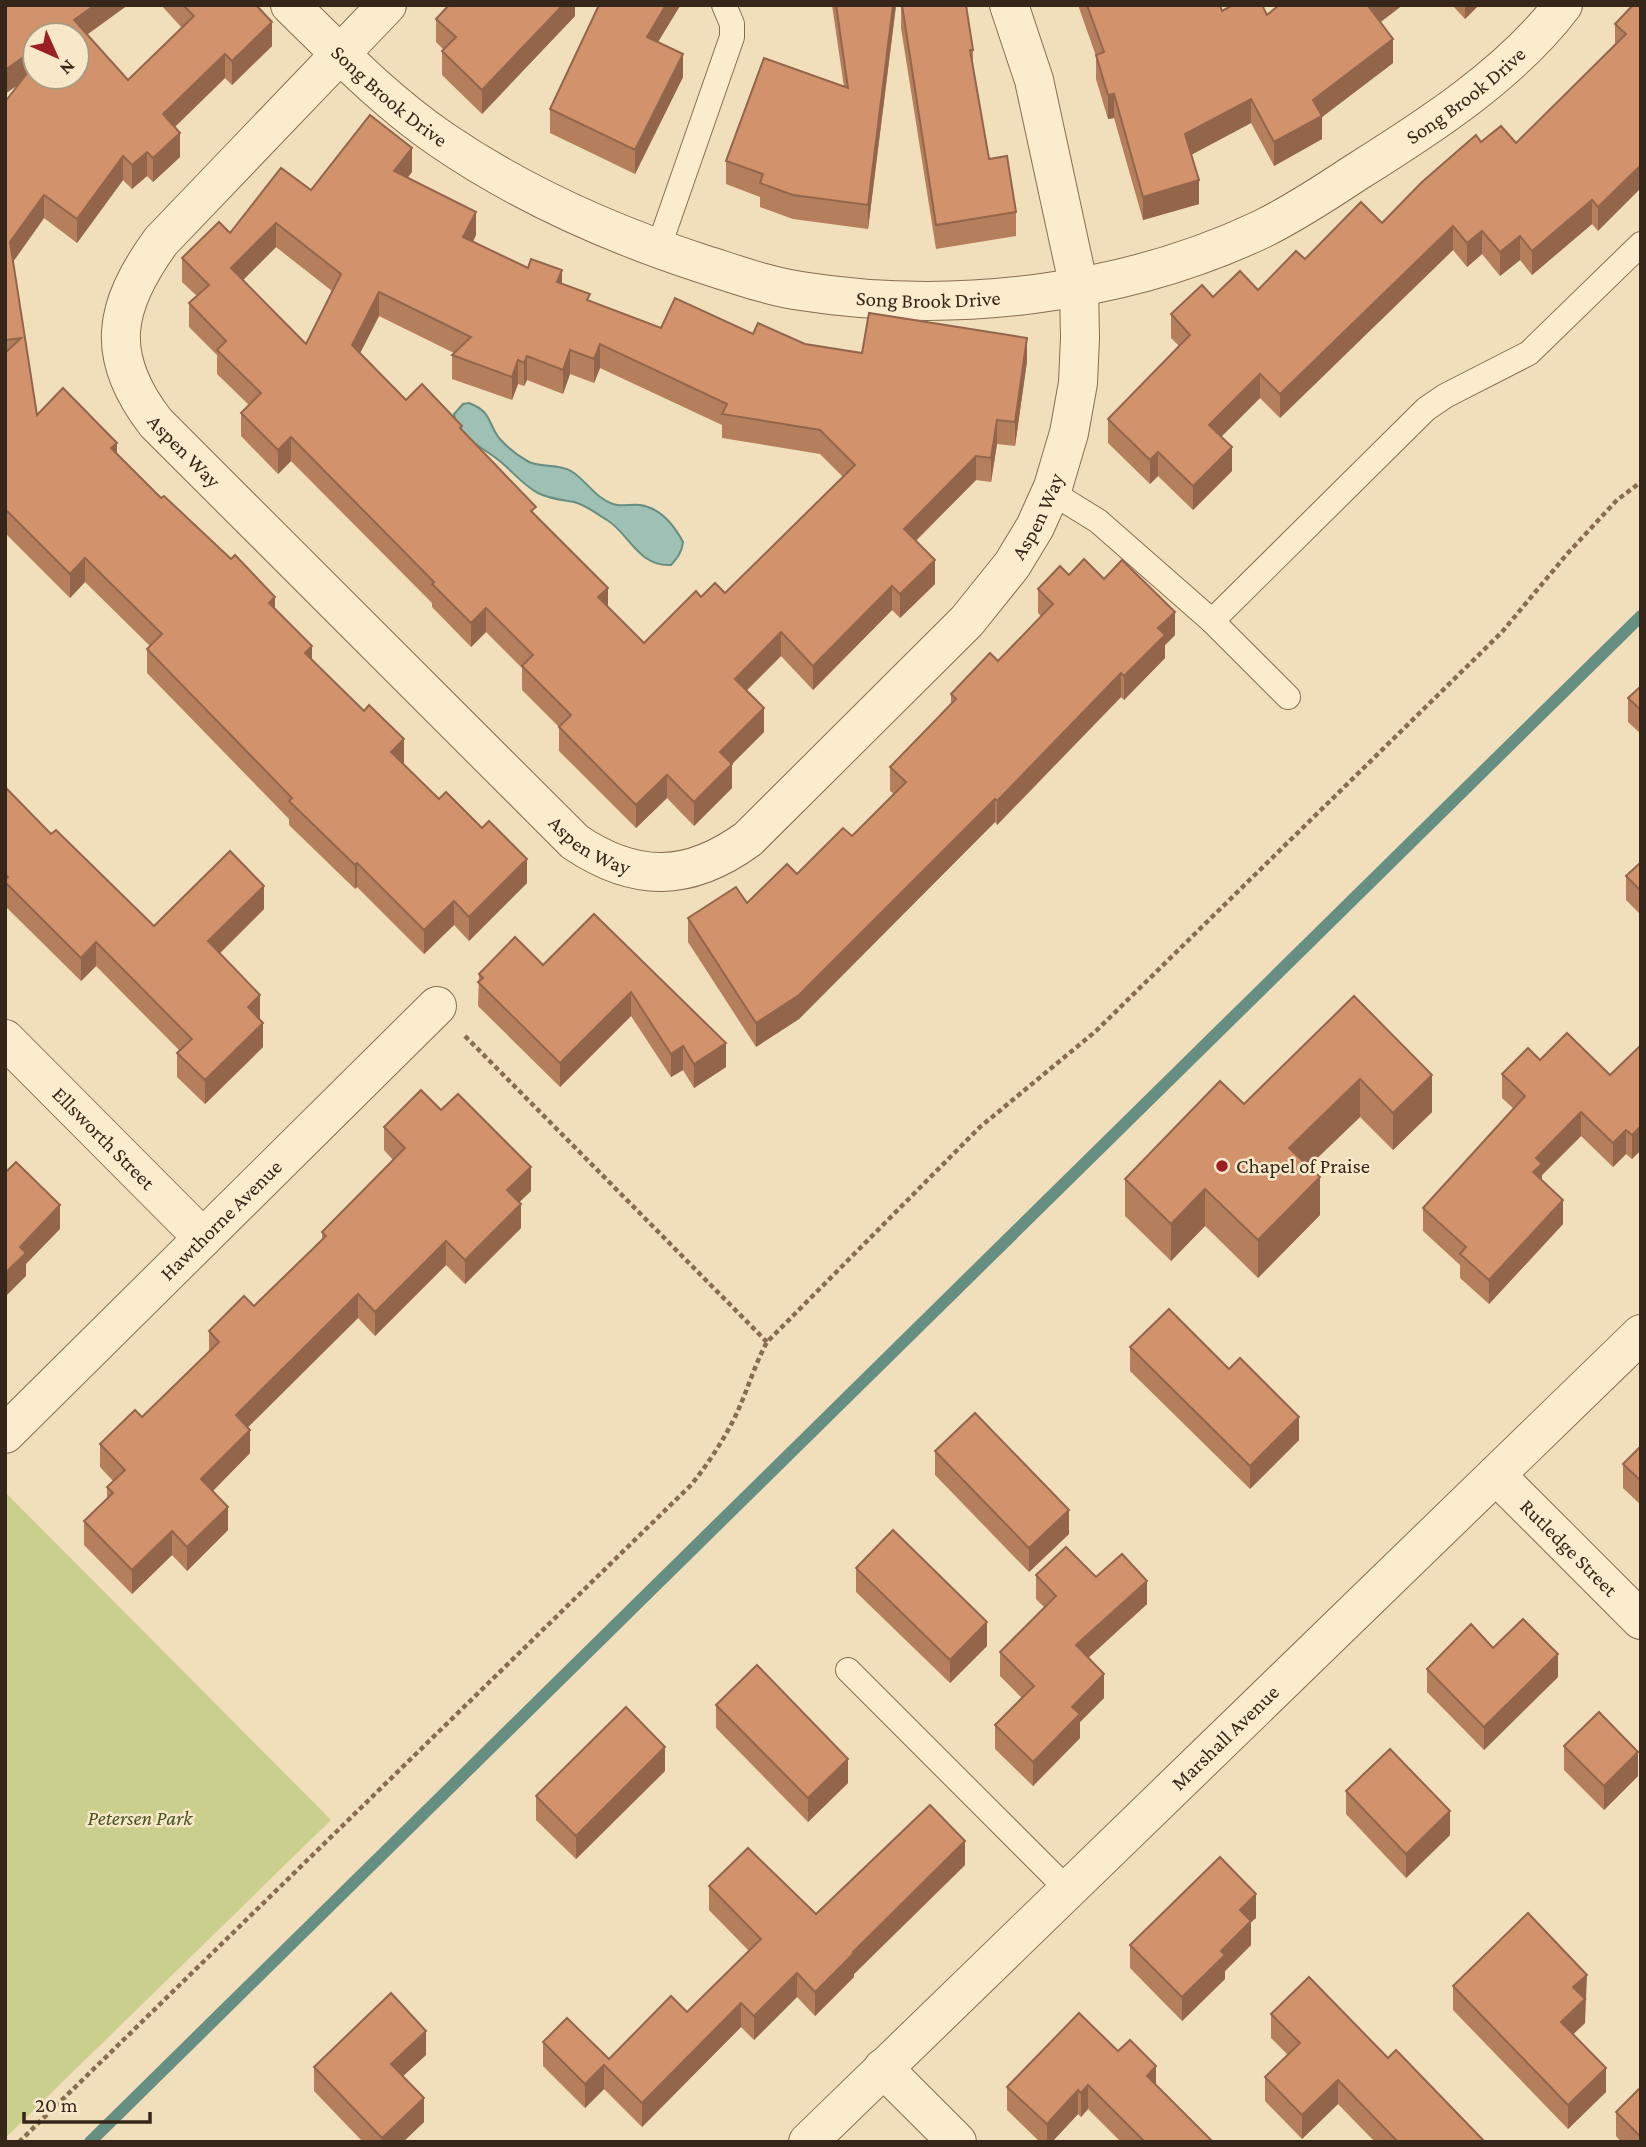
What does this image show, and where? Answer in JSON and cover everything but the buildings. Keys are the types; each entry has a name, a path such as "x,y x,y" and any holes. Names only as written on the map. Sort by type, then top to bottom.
{"street":[{"name":"Song Brook Drive","path":"290,5 341,55 438,137 480,165 609,230 658,250 754,281 799,291 923,300 1021,296 1079,288 1164,265 1263,228 1318,197 1429,124 1481,86 1550,22 1563,5"},
{"name":"Aspen Way","path":"387,5 161,241 134,282 126,302 121,328 125,371 133,390 156,424 575,842 624,867 650,872 676,872 704,865 727,855 748,839 967,621 1012,565 1035,527 1051,492 1069,433 1077,383 1079,288 1034,80 1009,5"},
{"name":"Hawthorne Avenue","path":"5,1434 437,1006"},
{"name":"Ellsworth Street","path":"5,1038 203,1238"},
{"name":"Marshall Avenue","path":"808,2142 1641,1334"},
{"name":"Rutledge Street","path":"1496,1475 1641,1620"},
{"path":"883,2067 957,2142"}],"lane":[{"path":"658,250 732,37 729,12 724,5"},
{"path":"1212,621 1426,410 1445,396 1530,353 1641,244"},
{"path":"1051,492 1098,521 1212,621 1288,697"},
{"path":"848,1670 1067,1889"}],"path":[{"path":"19,2142 691,1485 721,1443 736,1416 756,1362 767,1342 979,1127 1096,1031 1502,632 1567,554 1617,500 1641,482"},
{"path":"437,1006 767,1342"}],"green space":[{"name":"Petersen Park","path":"5,1492 331,1820 5,2138"}],"water":[{"path":"469,403 482,410 499,438 529,462 571,471 601,498 613,504 640,505 660,514 671,524 683,542 676,559 671,565 650,561 615,526 583,505 542,495 528,486 459,429 454,414 463,404"}],"waterway":[{"path":"90,2142 1641,616"}],"place":[{"name":"Chapel of Praise","path":"1222,1166"}]}
